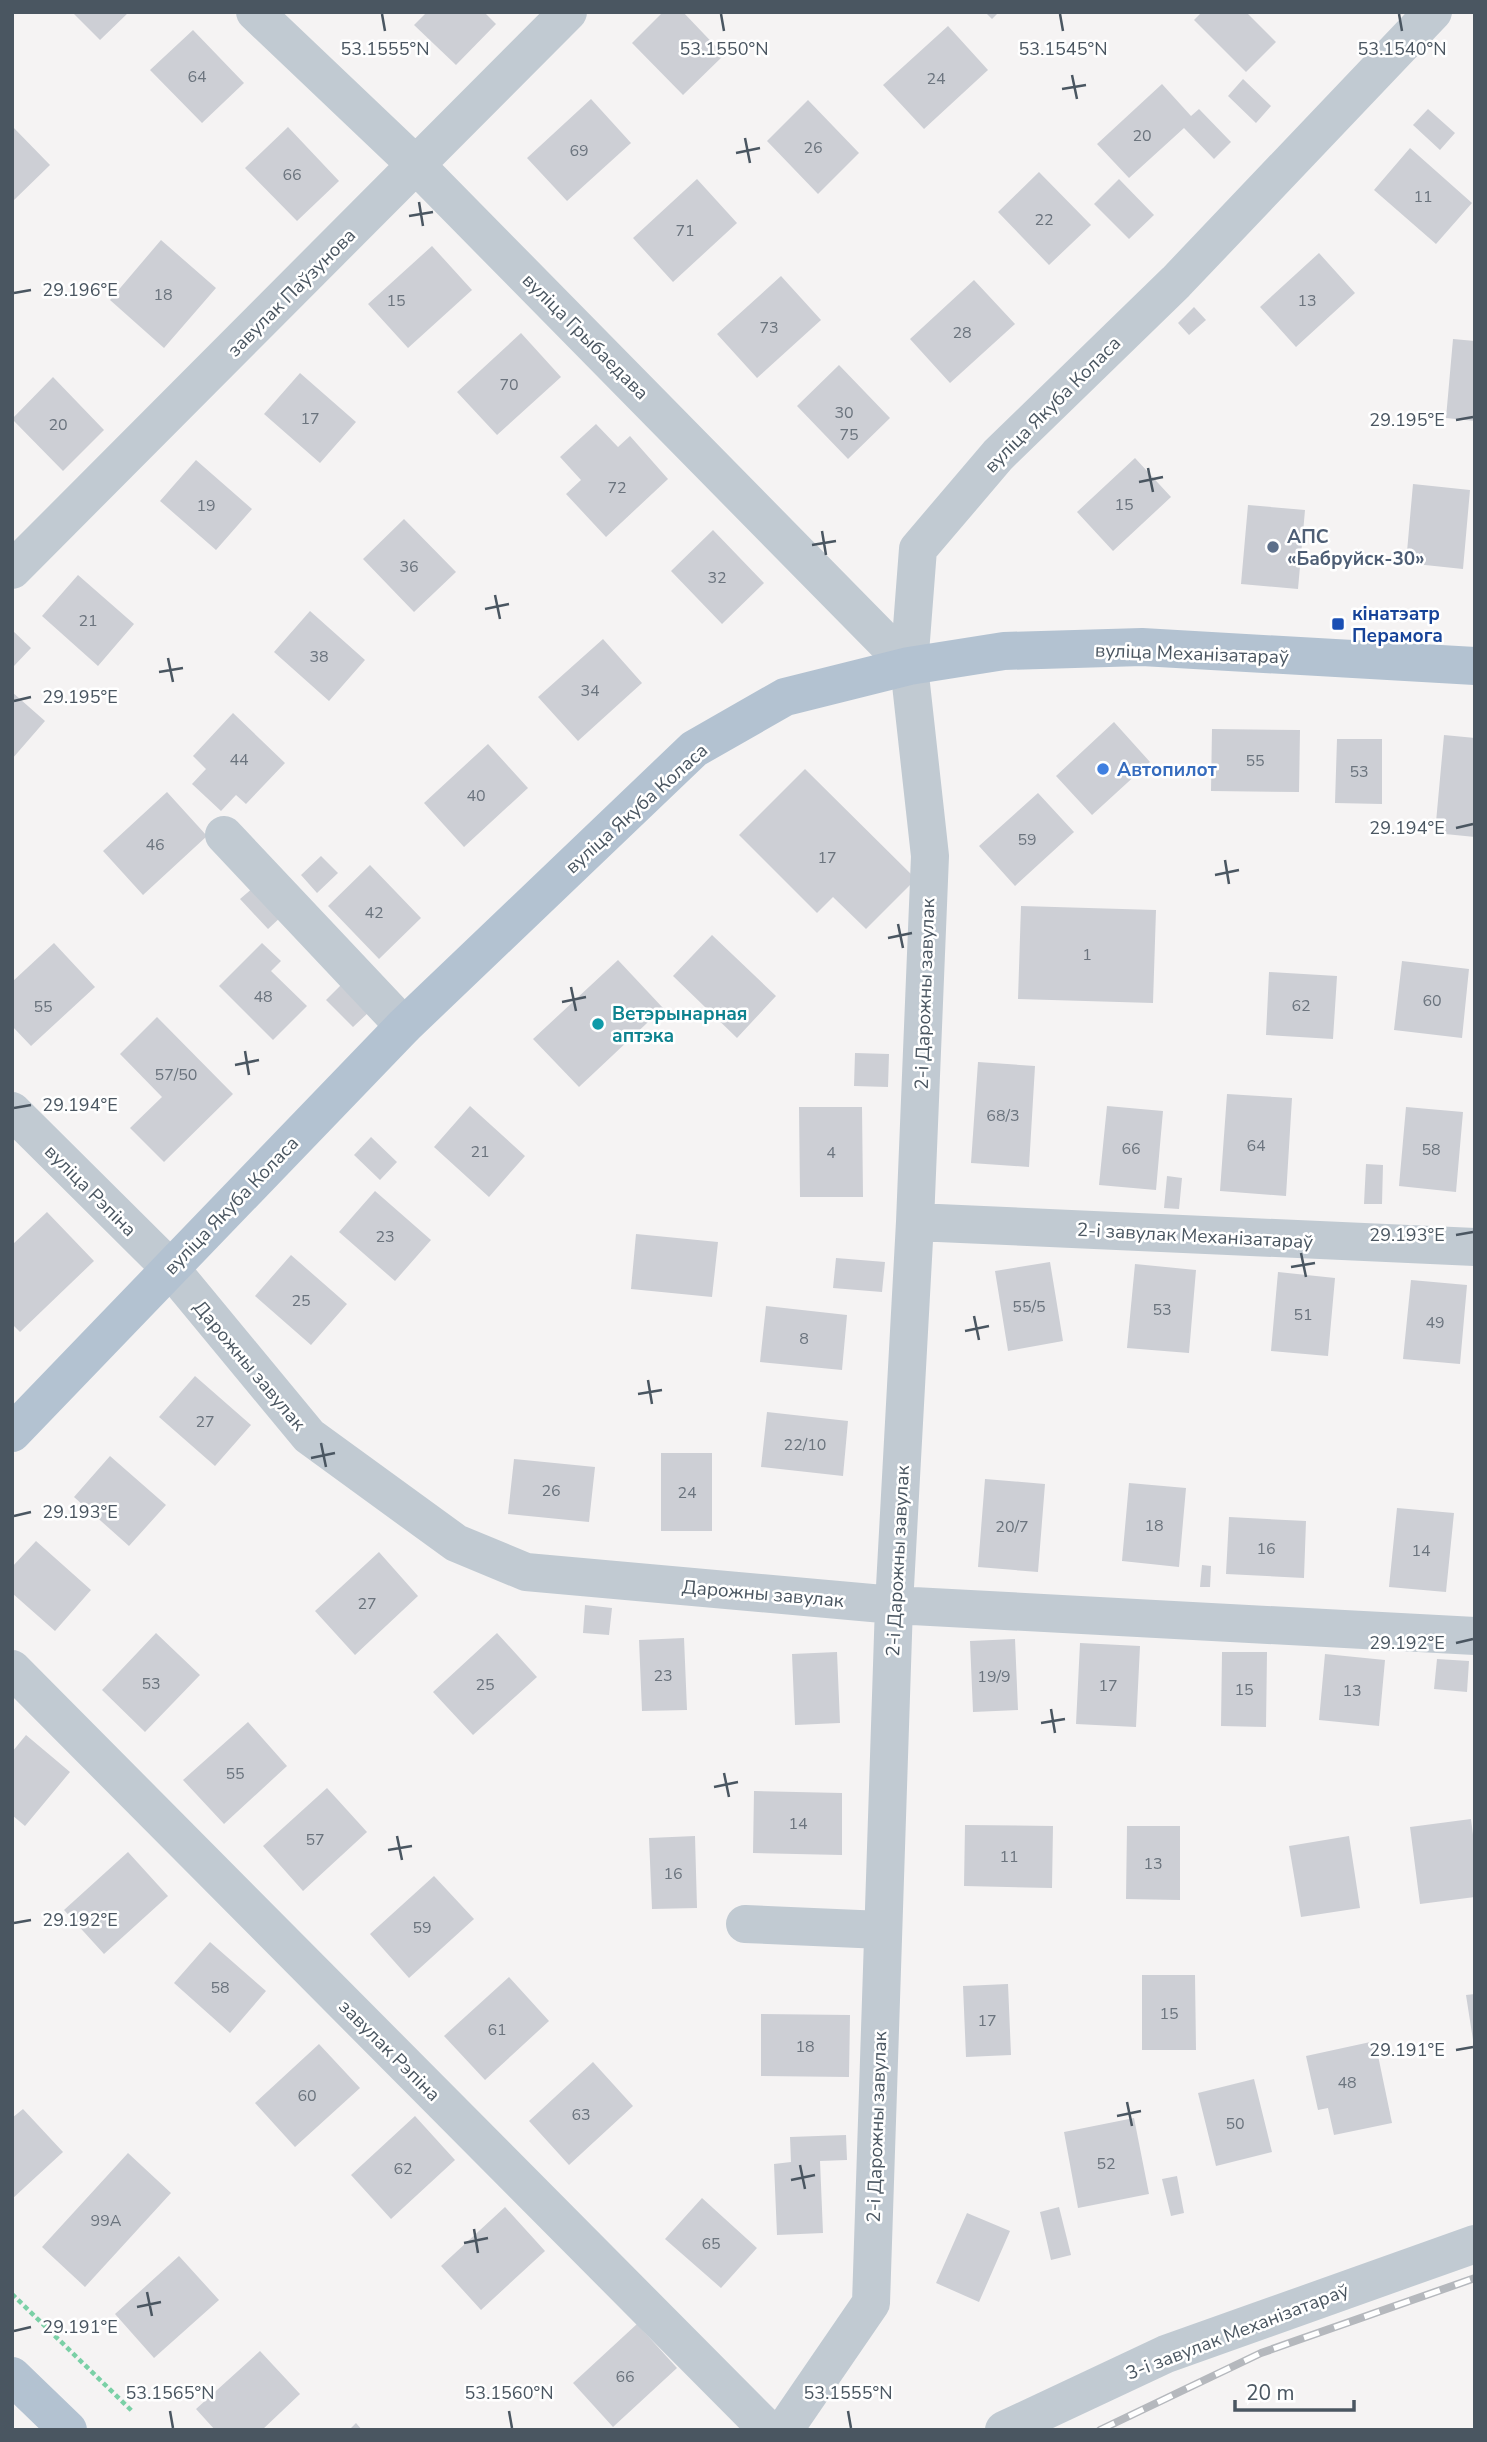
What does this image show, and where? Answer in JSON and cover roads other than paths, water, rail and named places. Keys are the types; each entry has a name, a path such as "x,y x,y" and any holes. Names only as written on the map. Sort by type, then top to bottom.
{"main road":[{"name":"вуліца Механізатараў","path":"909,666 1004,651 1143,648 1475,666"},
{"name":"вуліца Якуба Коласа","path":"12,1433 404,1026 694,749 785,697 909,666"},
{"path":"12,2376 68,2430"}],"street":[{"name":"вуліца Грыбаедава","path":"255,12 417,166 909,666"},
{"name":"завулак Паўзунова","path":"12,570 568,12"},
{"name":"вуліца Якуба Коласа","path":"909,666 918,549 998,455 1176,282 1433,12"},
{"name":"2-і Дарожны завулак","path":"784,2430 871,2303 894,1605 915,1222 930,856 909,666"},
{"path":"225,835 404,1026"},
{"name":"вуліца Рэпіна","path":"12,1111 170,1268"},
{"name":"2-і завулак Механізатараў","path":"915,1222 1475,1247"},
{"name":"Дарожны завулак","path":"170,1268 309,1436 456,1543 526,1572 894,1605 1475,1636"},
{"name":"завулак Рэпіна","path":"12,1669 768,2430"},
{"path":"745,1924 882,1930"},
{"name":"3-і завулак Механізатараў","path":"1004,2430 1167,2354 1475,2244"}],"railway":[{"path":"1100,2430 1261,2353 1475,2278"}],"place":[{"name":"АПС «Бабруйск-30»","path":"1273,547"},
{"name":"кінатэатр Перамога","path":"1338,624"},
{"name":"Автопилот","path":"1103,769"},
{"name":"Ветэрынарная аптэка","path":"598,1024"}]}
